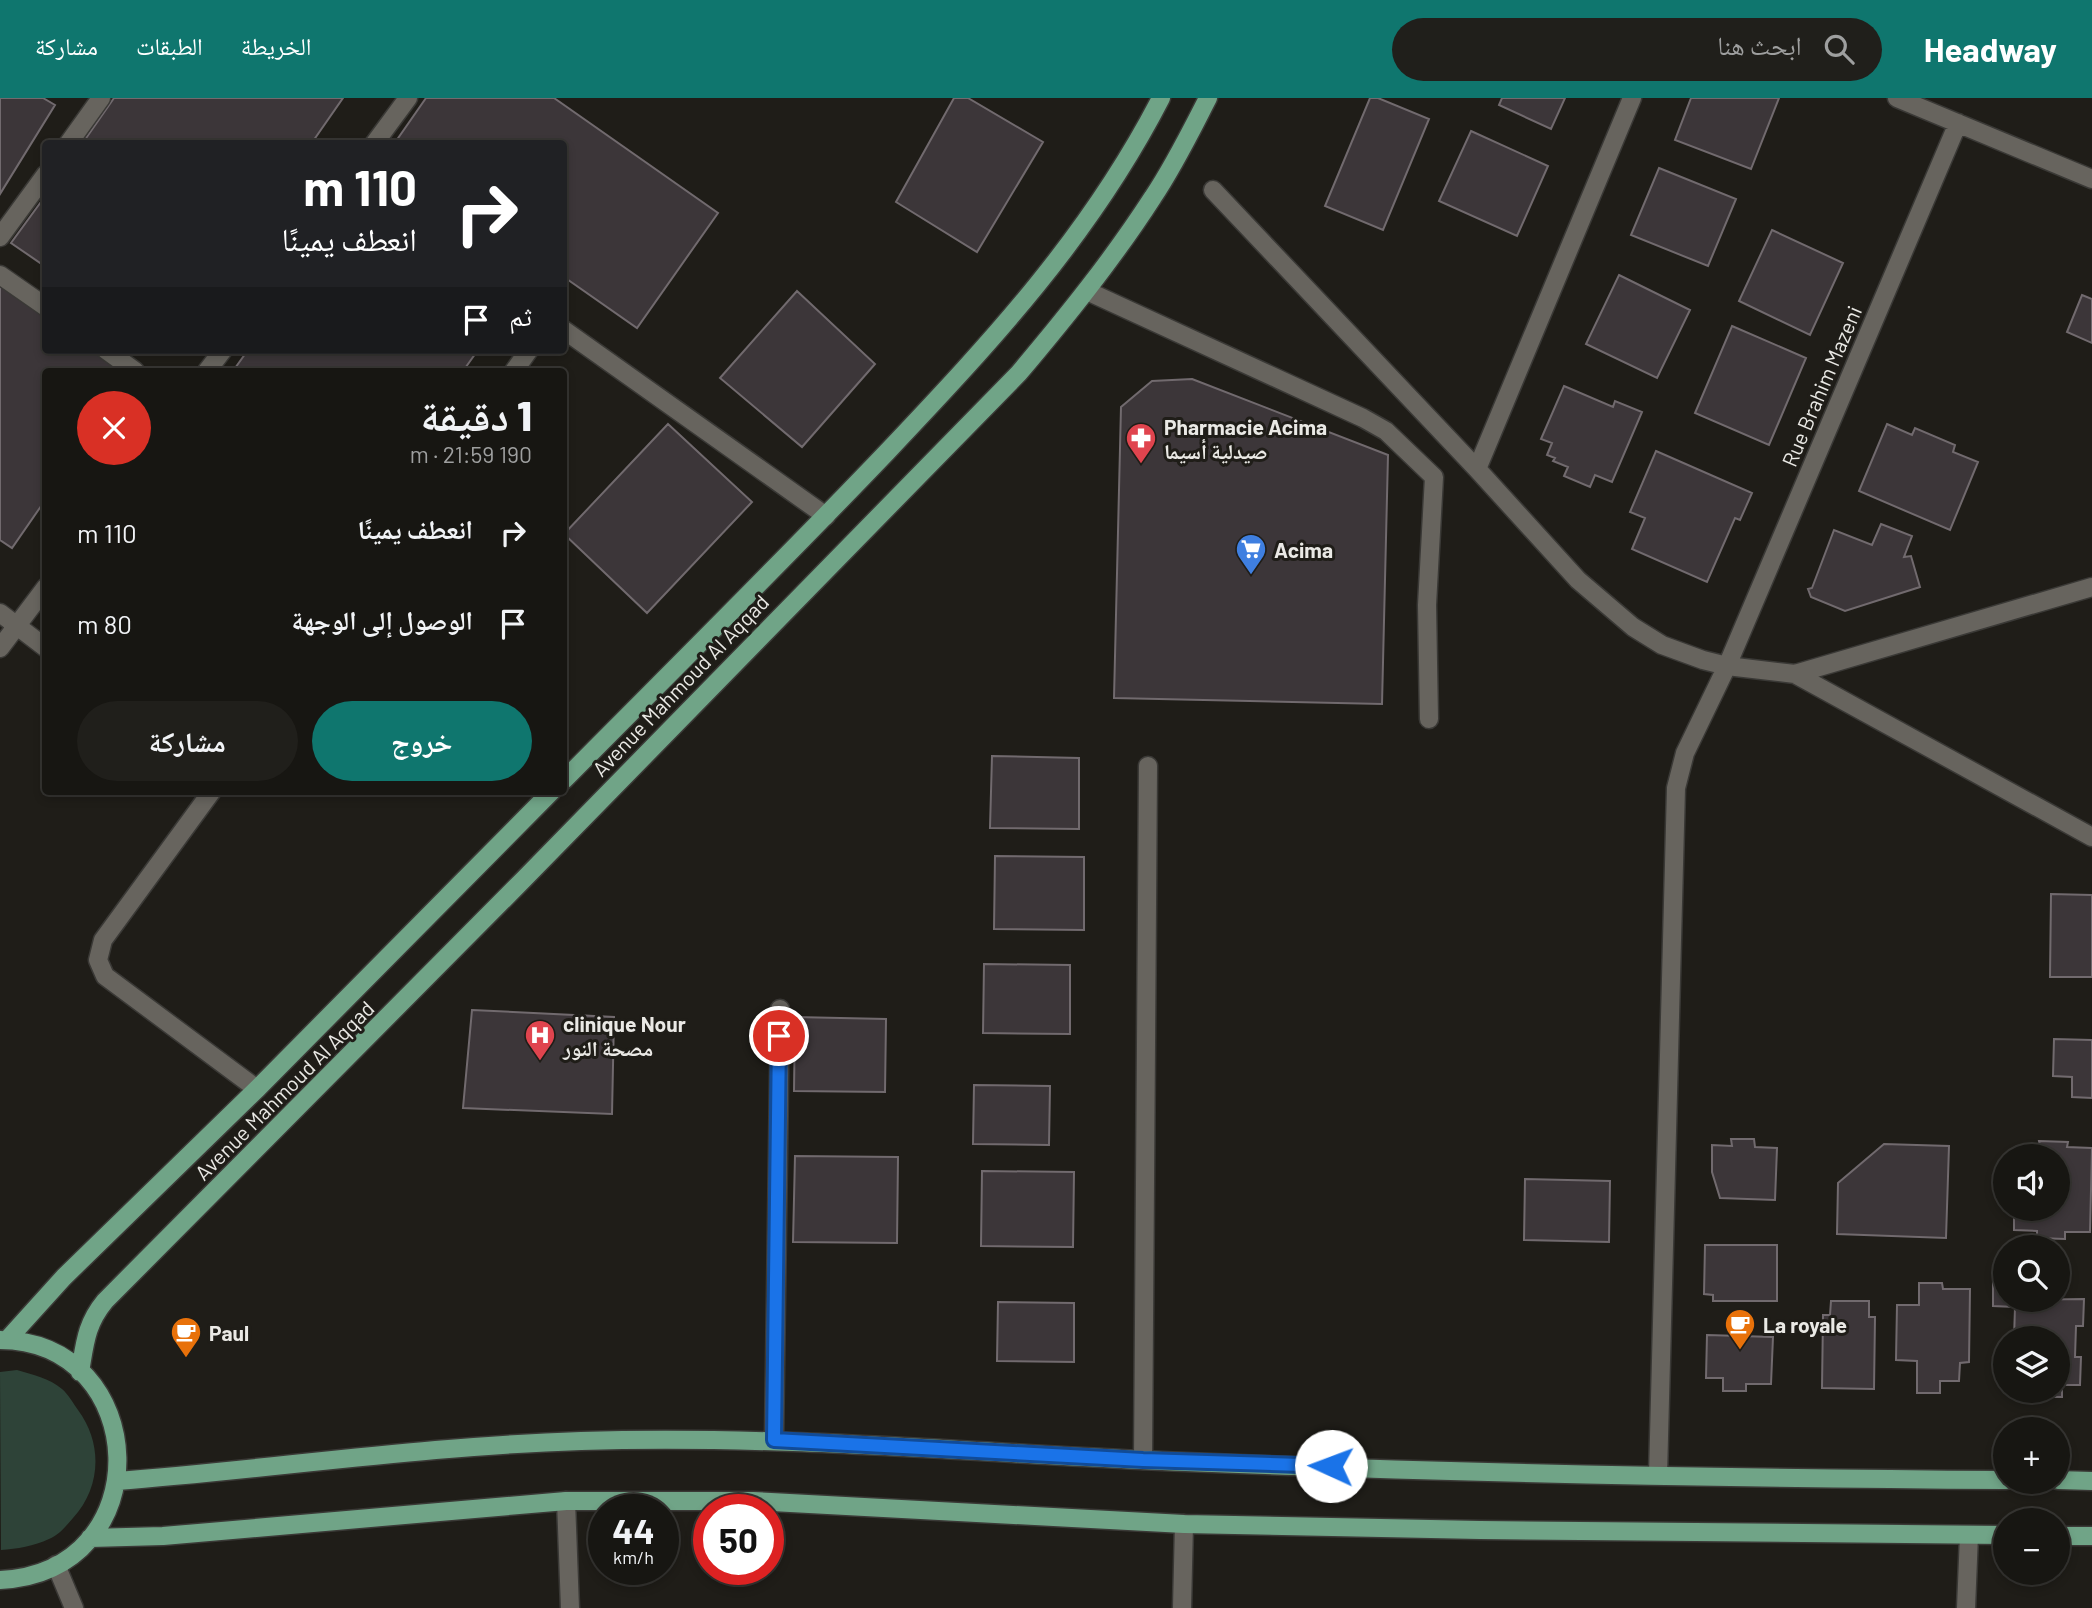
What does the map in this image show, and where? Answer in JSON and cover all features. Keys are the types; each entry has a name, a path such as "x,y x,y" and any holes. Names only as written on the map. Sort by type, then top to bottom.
{"main road":[{"name":"Avenue Mahmoud Al Aqqad","path":"567,777 826,516 987,347 1056,264 1121,170 1161,98"},
{"name":"Avenue Mahmoud Al Aqqad","path":"80,1372 89,1326 105,1301 1010,383 1087,291 1154,195 1208,98"},
{"name":"Avenue Mahmoud Al Aqqad","path":"3,1340 257,1089 548,795"},
{"path":"3,1340 46,1350 80,1372 101,1398 114,1427 119,1459 110,1507 90,1538 57,1565 30,1576 4,1582"},
{"path":"117,1481 457,1448 581,1441 774,1440 1143,1460 1658,1475 1993,1480"},
{"path":"2070,1480 2092,1481"},
{"path":"90,1538 163,1536 566,1501 753,1501 1184,1524 1993,1535"},
{"path":"2070,1536 2092,1536"}],"street":[{"path":"71,140 101,98"},
{"path":"377,140 408,98"},
{"path":"1477,469 1632,98"},
{"path":"1897,98 2092,179"},
{"name":"Rue Brahim Mazeni","path":"1658,1475 1676,788 1685,753 1727,666 1958,123"},
{"path":"0,237 42,179"},
{"path":"1213,190 1477,469 1577,580 1633,627 1673,650 1727,666 1795,674 2092,837"},
{"path":"0,275 42,304"},
{"path":"1087,291 1363,418 1387,431 1434,477 1427,605 1429,719"},
{"path":"567,332 826,516"},
{"path":"112,354 131,368"},
{"path":"209,368 220,354"},
{"path":"1795,674 2092,587"},
{"path":"0,648 42,592"},
{"path":"0,613 42,645"},
{"path":"1143,1460 1147,766"},
{"path":"209,795 103,940 98,960 104,976 257,1089"},
{"path":"774,1440 780,1009"},
{"path":"566,1501 570,1608"},
{"path":"1182,1608 1184,1524"},
{"path":"1966,1608 1969,1535"},
{"path":"57,1565 74,1608"}],"green space":[{"path":"17,1370 46,1379 66,1393 92,1437 95,1465 89,1493 73,1518 59,1533 37,1544 1,1550 0,1372"}],"building":[{"path":"0,98 43,98 55,105 0,194"},
{"path":"114,98 343,98 314,140 85,140"},
{"path":"426,98 554,98 718,213 637,328 567,279 567,140 397,140"},
{"path":"954,98 968,98 1043,142 977,252 896,202"},
{"path":"1370,98 1378,98 1429,119 1383,230 1325,206"},
{"path":"1502,98 1565,98 1551,129 1499,105"},
{"path":"1691,98 1779,98 1751,169 1675,140"},
{"path":"1471,131 1548,166 1517,236 1439,201"},
{"path":"1659,168 1736,199 1708,266 1631,235"},
{"path":"42,200 42,264 11,243"},
{"path":"1772,230 1843,263 1810,335 1739,301"},
{"path":"1619,275 1690,310 1657,378 1586,344"},
{"path":"0,281 42,310 42,354 103,354 123,368 42,368 42,505 12,548 0,540"},
{"path":"797,291 875,364 802,447 720,378"},
{"path":"2082,295 2092,299 2092,343 2067,332"},
{"path":"1732,326 1806,358 1769,445 1695,413"},
{"path":"245,354 475,354 465,368 235,368"},
{"name":"Acima","path":"1192,379 1388,455 1382,704 1114,698 1121,407 1152,381"},
{"path":"1564,386 1613,407 1615,401 1642,412 1612,482 1595,475 1590,487 1564,476 1568,467 1553,461 1555,458 1547,455 1552,443 1541,439"},
{"path":"668,424 752,502 647,613 567,537 567,531"},
{"path":"1887,424 1912,435 1915,428 1955,445 1953,452 1978,462 1950,530 1859,491"},
{"path":"1656,451 1752,493 1740,520 1735,518 1707,582 1632,549 1645,518 1630,512"},
{"path":"1881,524 1912,536 1904,557 1911,556 1920,587 1845,611 1811,597 1808,589 1812,588 1834,530 1872,545"},
{"path":"992,756 1079,758 1079,829 990,828"},
{"path":"995,856 1084,857 1084,930 994,929"},
{"path":"2051,894 2092,895 2092,977 2050,977"},
{"path":"984,964 1070,965 1070,1034 983,1033"},
{"name":"clinique Nour مصحة النور","path":"472,1010 614,1017 612,1114 463,1108"},
{"path":"795,1017 886,1019 885,1092 794,1091"},
{"path":"2054,1039 2092,1040 2092,1098 2072,1097 2072,1077 2053,1076"},
{"path":"974,1085 1050,1086 1049,1145 973,1144"},
{"path":"1731,1139 1754,1139 1755,1147 1777,1148 1775,1200 1720,1198 1712,1172 1712,1145 1732,1146"},
{"path":"2039,1141 2068,1142 2068,1144 2040,1144"},
{"path":"1884,1144 1949,1146 1946,1238 1837,1234 1838,1183"},
{"path":"2070,1147 2092,1148 2090,1232 2037,1235 2037,1231 2014,1230 2014,1221 2070,1221"},
{"path":"795,1156 898,1157 897,1243 793,1242"},
{"path":"982,1171 1074,1172 1073,1247 981,1246"},
{"path":"1525,1179 1610,1181 1609,1242 1524,1240"},
{"path":"1705,1245 1777,1245 1777,1301 1713,1301 1713,1295 1704,1294"},
{"path":"1919,1283 1942,1283 1943,1289 1970,1289 1969,1362 1960,1363 1959,1381 1940,1381 1940,1393 1917,1393 1917,1361 1896,1360 1897,1305 1919,1305"},
{"path":"2070,1299 2084,1299 2083,1326 2076,1326 2075,1357 2081,1357 2080,1385 2070,1385 2070,1326 2014,1326 2015,1312 2070,1312"},
{"path":"1831,1301 1869,1301 1869,1317 1875,1317 1874,1389 1822,1388 1823,1315 1830,1315"},
{"path":"998,1302 1074,1303 1074,1362 997,1361"},
{"path":"1707,1335 1773,1337 1771,1384 1746,1384 1746,1391 1723,1391 1723,1378 1706,1378"}],"place":[{"name":"Pharmacie Acima صيدلية أسيما","path":"1141,465"},
{"name":"Acima","path":"1251,576"},
{"name":"clinique Nour مصحة النور","path":"540,1062"},
{"name":"La royale","path":"1740,1351"},
{"name":"Paul","path":"186,1359"}],"route":[{"path":"779,1036 774,1440 1143,1460 1331,1466"}]}
